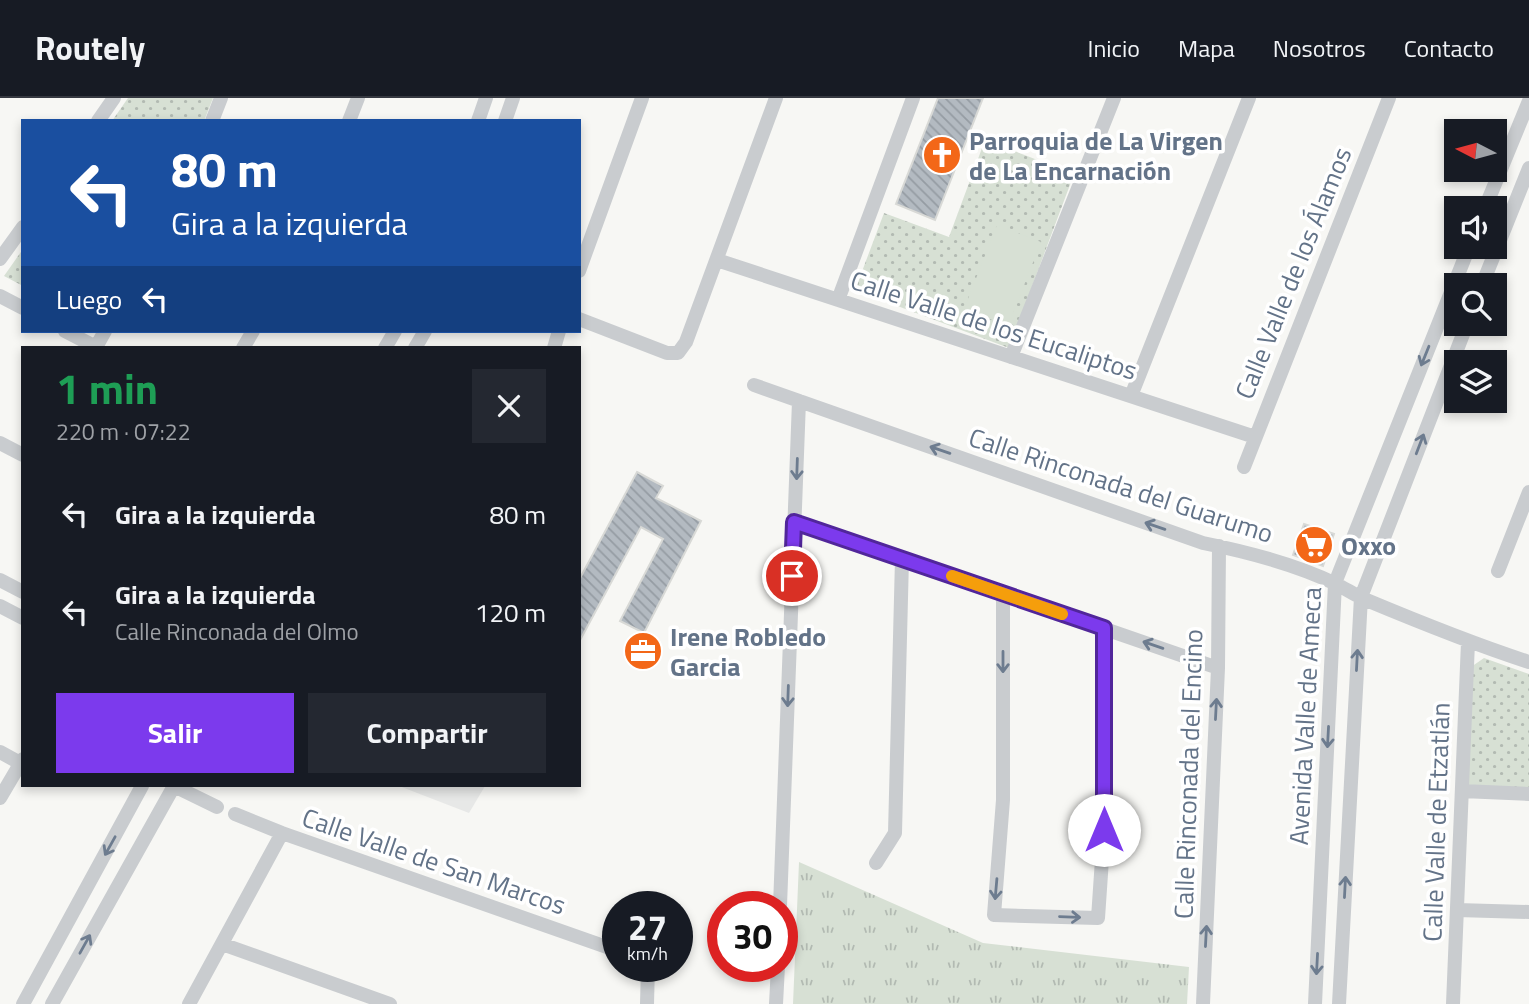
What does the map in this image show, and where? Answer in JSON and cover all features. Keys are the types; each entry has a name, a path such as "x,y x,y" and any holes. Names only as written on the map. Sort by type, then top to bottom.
{"street":[{"path":"99,119 114,98"},
{"path":"213,119 221,98"},
{"path":"350,119 358,98"},
{"path":"479,119 487,98 509,108"},
{"path":"581,266 642,98"},
{"path":"581,320 667,353 678,353 686,342 776,98"},
{"path":"838,300 912,98"},
{"path":"1011,357 1114,98"},
{"path":"1131,396 1249,98"},
{"name":"Calle Valle de los Álamos","path":"1244,467 1389,98"},
{"path":"1490,196 1529,101"},
{"path":"1487,273 1529,168"},
{"path":"0,259 21,230"},
{"name":"Avenida Valle de Ameca","path":"1315,1004 1335,583 1464,259"},
{"name":"Calle Valle de los Eucaliptos","path":"717,260 1255,437"},
{"path":"0,296 21,307"},
{"path":"69,333 93,346"},
{"name":"Avenida Valle de Ameca","path":"1339,1004 1360,597 1462,336"},
{"name":"Calle Rinconada del Guarumo","path":"754,385 1203,543 1242,551 1335,583 1360,597 1468,642 1529,662"},
{"path":"781,891 799,401"},
{"path":"0,443 21,455"},
{"path":"1498,571 1523,526 1529,492"},
{"path":"794,522 1218,668"},
{"name":"Calle Rinconada del Encino","path":"1203,1004 1218,668 1220,546"},
{"path":"876,863 895,833 902,559"},
{"path":"0,580 21,591"},
{"path":"1003,594 1003,800 994,915 1098,918 1104,830 1104,628"},
{"path":"0,606 21,617"},
{"name":"Calle Valle de Etzatlán","path":"1453,1004 1468,642"},
{"path":"0,752 21,761"},
{"path":"0,798 21,763"},
{"path":"23,1004 141,787"},
{"path":"52,1004 173,787"},
{"path":"176,787 217,807"},
{"path":"1462,790 1529,794"},
{"name":"Calle Valle de San Marcos","path":"235,814 602,945"},
{"path":"189,1004 282,833"},
{"path":"1457,910 1529,912"},
{"path":"222,944 390,1004"},
{"path":"647,1004 648,982"},
{"path":"776,1004 777,982"}],"shaded area":[{"path":"402,787 484,787 469,813"}],"green space":[{"path":"128,98 213,98 205,119 113,119"},
{"path":"985,140 1074,174 1009,348 855,290 884,213 949,237"},
{"path":"997,225 1041,242 1008,326 964,309"},
{"path":"21,252 21,285 4,276"},
{"path":"1484,658 1529,674 1529,791 1466,785 1471,667"},
{"path":"799,862 983,943 1189,967 1187,1004 793,1004 794,982 798,982"}],"building":[{"path":"938,98 983,98 935,220 896,204"},
{"path":"637,472 663,486 656,498 701,521 644,633 620,621 663,539 641,527 581,638 581,576"},
{"name":"Oxxo","path":"1304,524 1334,534 1323,566 1293,555"}],"slow traffic":[{"path":"952,576 1062,614"}],"place":[{"name":"Parroquia de La Virgen de La Encarnación","path":"942,155"},
{"name":"Oxxo","path":"1314,545"},
{"name":"Irene Robledo Garcia","path":"643,651"}],"route":[{"path":"792,576 794,522 1104,628 1104,830"}]}
